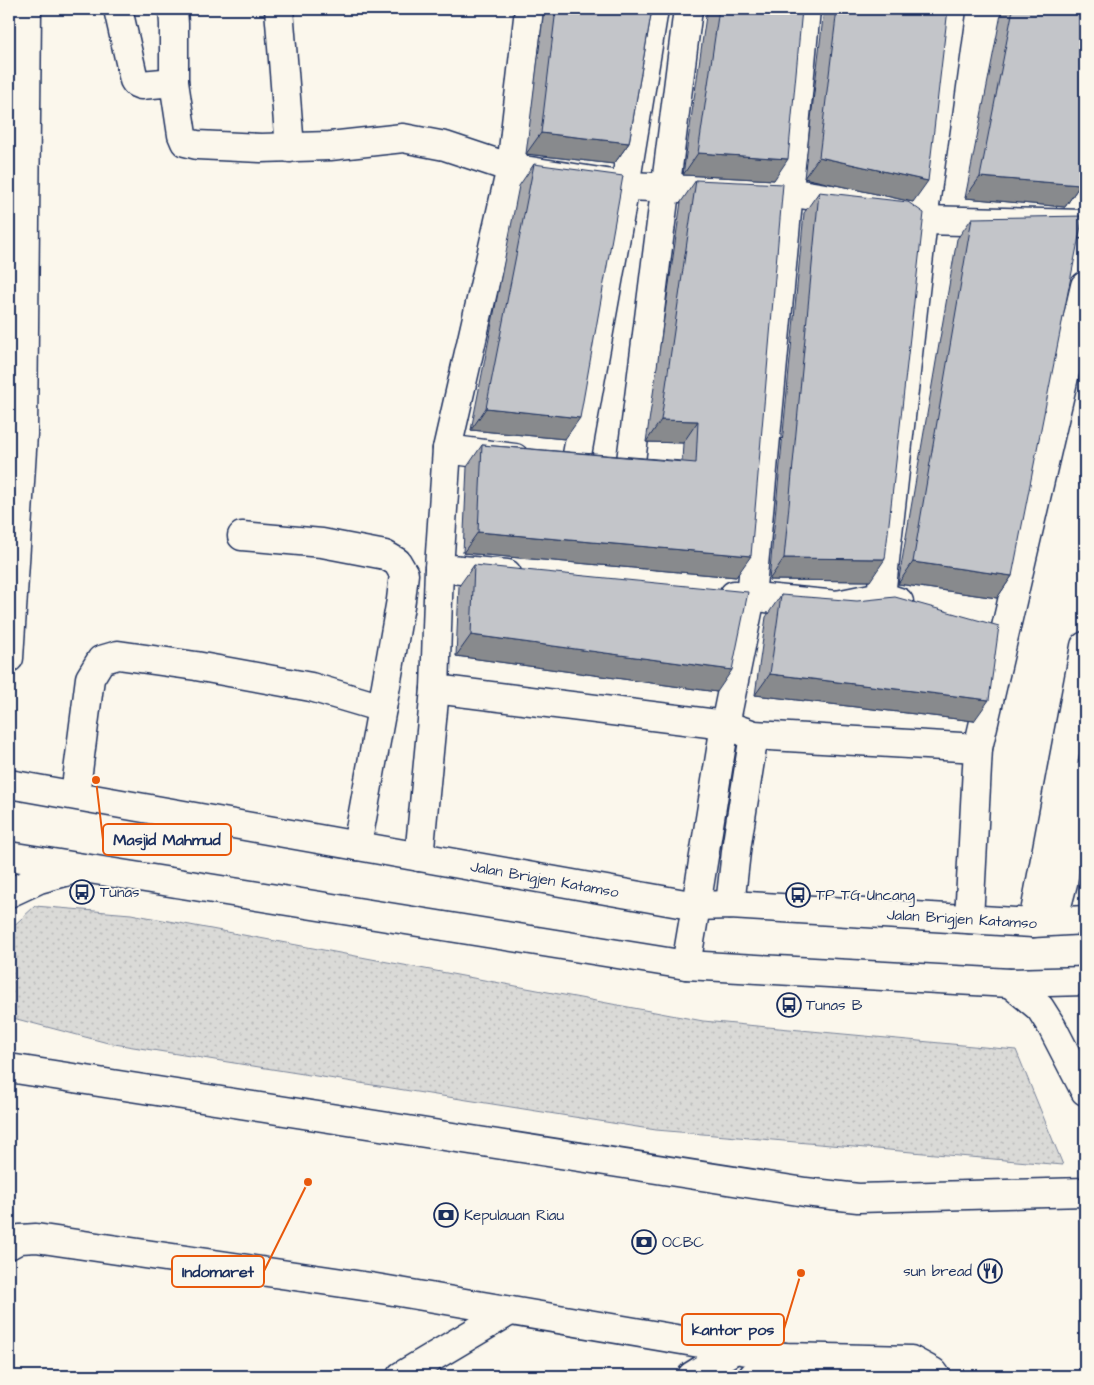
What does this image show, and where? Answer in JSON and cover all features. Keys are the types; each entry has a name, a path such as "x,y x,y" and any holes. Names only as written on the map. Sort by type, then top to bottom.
{"main road":[{"path":"9,658 23,434 16,336 27,9"},
{"path":"118,9 136,83 141,85 174,82"},
{"path":"173,9 174,82 182,135 185,142 197,145 290,148 330,146 403,138 445,146 511,168 625,186 788,192 894,210 923,220 1085,224"},
{"path":"279,9 290,148"},
{"path":"419,857 435,688 439,568 447,449 511,168 529,9"},
{"path":"555,464 625,186 654,9"},
{"path":"447,449 555,464 640,469 665,188 688,9"},
{"path":"686,966 725,725 751,597 805,9"},
{"path":"882,596 923,220 952,9"},
{"path":"969,919 978,748 995,632 1085,286"},
{"path":"242,536 322,543 384,555 397,562 404,574 357,846"},
{"path":"439,568 526,576"},
{"path":"712,593 837,605 882,596 919,608"},
{"path":"1043,922 1077,730 1085,646"},
{"path":"75,796 90,678 101,660 118,655 196,666 311,686 382,708"},
{"path":"435,688 725,725 754,735 978,748"},
{"path":"730,905 754,735"},
{"path":"1043,922 1063,883 1077,793 1085,775"},
{"name":"Jalan Brigjen Katamso","path":"9,784 696,906 730,905 1043,922 1085,920"},
{"path":"9,856 686,966 1010,983 1085,981"},
{"path":"9,893 39,879 80,868"},
{"path":"1010,983 1040,1008 1085,1091"},
{"path":"9,1068 805,1192 858,1198 1085,1192"},
{"path":"9,1245 20,1239 36,1238 370,1287 785,1357 911,1360 936,1376"},
{"path":"401,1376 510,1311"},
{"path":"692,1376 735,1350"},
{"path":"753,1376 785,1357"}],"shaded area":[{"path":"35,906 131,914 703,1021 1016,1050 1063,1165 656,1130 108,1043 9,1017 9,930"}],"building":[{"path":"556,9 652,9 629,143 541,133"},
{"path":"719,9 802,9 788,159 698,153"},
{"path":"837,9 948,9 928,181 819,157"},
{"path":"1013,9 1085,9 1085,164 1080,185 980,177"},
{"path":"534,164 623,176 580,418 486,408"},
{"path":"696,180 783,184 751,556 478,532 482,445 696,463 698,421 661,420"},
{"path":"819,192 908,202 924,213 885,559 784,558"},
{"path":"1083,216 1012,576 913,562 972,218"},
{"path":"474,565 748,592 732,670 471,635"},
{"path":"781,595 857,601 895,597 999,626 989,700 770,674"}],"place":[{"name":"Masjid Mahmud","path":"96,780"},
{"name":"Tunas","path":"82,892"},
{"name":"TP TG Uncang","path":"798,895"},
{"name":"Tunas B","path":"789,1005"},
{"name":"Indomaret","path":"308,1182"},
{"name":"Kepulauan Riau","path":"446,1215"},
{"name":"OCBC","path":"644,1242"},
{"name":"sun bread","path":"990,1271"},
{"name":"kantor pos","path":"801,1273"}]}
